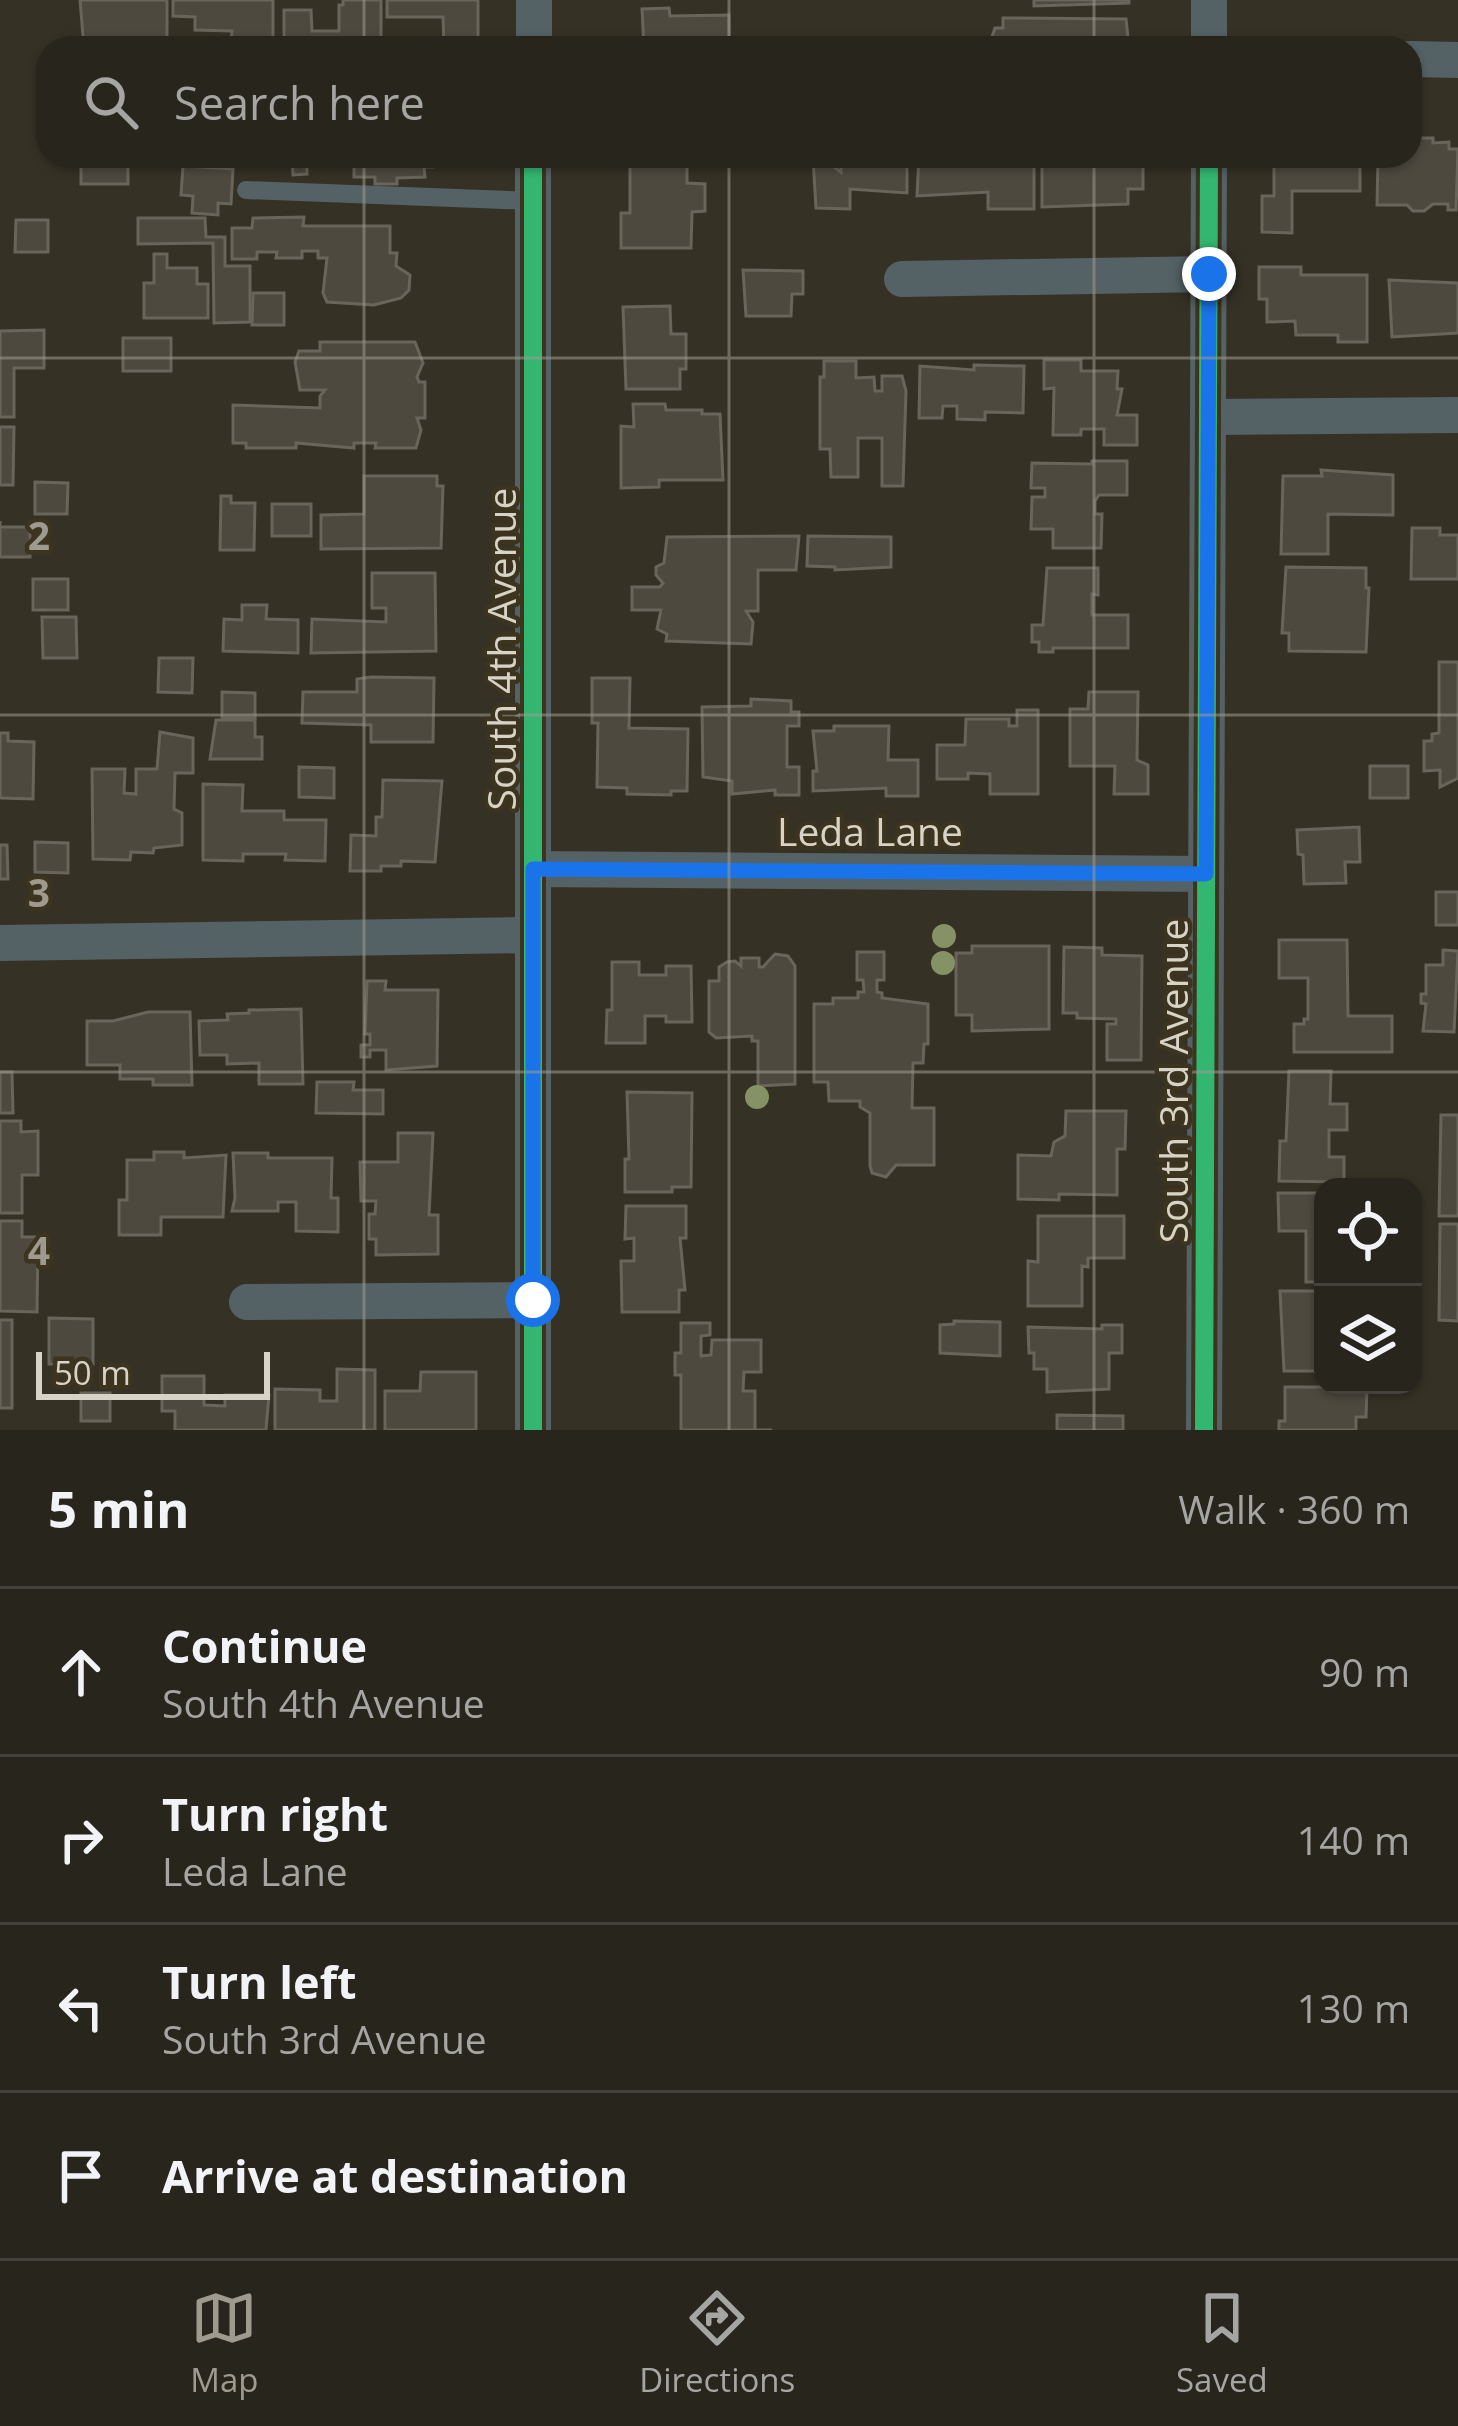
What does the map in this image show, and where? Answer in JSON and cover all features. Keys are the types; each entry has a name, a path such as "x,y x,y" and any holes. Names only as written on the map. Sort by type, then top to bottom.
{"street":[{"path":"533,0 533,36"},
{"path":"1209,0 1209,36"},
{"path":"1422,59 1458,60"},
{"name":"South 4th Avenue","path":"533,168 533,1430"},
{"name":"South 3rd Avenue","path":"1204,1430 1209,168"},
{"path":"902,279 1209,274"},
{"path":"1208,417 1458,416"},
{"name":"Leda Lane","path":"533,869 1206,874"},
{"path":"0,944 533,934"},
{"path":"248,1302 533,1300"}],"lane":[{"path":"246,190 533,201"}],"building":[{"path":"80,0 167,0 167,36 83,36"},
{"path":"173,0 273,0 273,36 195,30 195,17 173,16"},
{"path":"343,0 381,0 381,36 284,36 284,10 311,10 312,31 339,31 339,5"},
{"path":"387,0 478,0 478,36 444,36 443,17 387,17"},
{"path":"1034,0 1129,0 1129,3 1034,6"},
{"path":"669,8 670,16 729,15 729,36 643,36 642,9"},
{"path":"1003,18 1126,19 1128,36 992,36 995,28 1003,28"},
{"path":"1422,138 1449,142 1449,149 1458,149 1456,210 1448,210 1448,204 1433,204 1424,211 1413,211 1407,205 1377,205 1378,168 1422,168"},
{"path":"81,168 128,168 128,184 81,184"},
{"path":"183,168 233,169 231,204 218,203 218,215 192,213 193,196 181,195"},
{"path":"293,168 307,168 307,174 293,175"},
{"path":"354,168 424,168 425,177 375,184 375,177 354,177"},
{"path":"630,168 687,168 687,183 705,184 705,211 692,212 691,248 621,248 621,213 630,213"},
{"path":"814,168 841,172 841,168 907,168 907,193 850,189 850,209 816,208"},
{"path":"918,168 1034,168 1034,209 988,209 988,192 917,196"},
{"path":"1042,168 1143,168 1143,189 1128,189 1128,204 1042,207"},
{"path":"1274,168 1360,168 1360,191 1292,191 1292,233 1262,232 1262,196 1274,196"},
{"path":"304,217 303,226 390,226 390,253 397,253 396,266 410,275 409,290 401,298 374,305 327,302 323,293 327,258 318,258 318,251 302,251 302,258 257,252 257,259 232,259 232,228 252,228 253,218"},
{"path":"138,218 205,218 206,237 225,237 225,266 250,266 250,322 214,323 213,243 138,244"},
{"path":"16,220 48,220 48,252 15,252"},
{"path":"154,254 167,254 167,268 197,268 197,284 208,284 208,318 144,318 144,283 154,283"},
{"path":"1259,267 1301,267 1301,275 1367,275 1367,342 1338,342 1338,335 1296,335 1295,321 1267,322 1267,299 1259,299"},
{"path":"743,270 803,271 803,294 792,294 791,316 746,316"},
{"path":"1389,280 1458,283 1458,333 1392,337"},
{"path":"253,293 284,293 284,325 252,325"},
{"path":"670,306 671,334 686,334 686,369 680,369 680,389 626,389 623,307"},
{"path":"44,330 44,368 14,368 14,417 0,417 0,331"},
{"path":"123,338 171,338 171,371 123,371"},
{"path":"320,342 415,342 423,363 417,377 425,382 425,418 417,418 421,430 416,448 296,443 296,448 246,448 246,443 233,443 233,405 320,408 325,390 300,390 295,362 299,351 320,351"},
{"path":"1044,360 1081,360 1081,371 1118,371 1117,389 1122,389 1117,415 1137,415 1137,445 1104,445 1104,429 1053,435 1054,388 1044,389"},
{"path":"824,361 856,361 856,378 874,377 875,391 882,391 882,376 902,376 906,391 903,486 882,486 882,438 858,438 858,477 831,477 830,449 820,449"},
{"path":"974,365 1024,366 1023,413 985,412 985,420 957,419 957,406 943,406 942,418 919,418 920,366 974,370"},
{"path":"633,404 665,404 666,410 720,414 723,480 659,480 659,487 621,488 621,426 634,427"},
{"path":"0,427 14,427 13,485 0,485"},
{"path":"1127,461 1127,495 1099,495 1095,501 1095,514 1102,514 1101,548 1053,548 1053,529 1031,529 1032,497 1045,497 1045,488 1031,488 1032,463"},
{"path":"1321,470 1393,475 1393,515 1328,514 1328,554 1281,554 1283,476 1322,476"},
{"path":"364,476 437,476 437,486 443,486 441,548 321,549 321,515 364,514"},
{"path":"35,482 68,483 67,514 35,514"},
{"path":"221,496 231,496 231,503 255,503 254,550 220,550"},
{"path":"272,504 311,504 311,536 272,536"},
{"path":"0,527 30,527 30,557 0,557"},
{"path":"1412,528 1440,528 1440,535 1458,535 1458,579 1411,579"},
{"path":"799,536 796,570 758,570 758,611 746,611 753,622 751,644 666,641 667,634 657,629 661,610 632,610 632,587 663,583 656,567 664,563 667,537"},
{"path":"808,536 891,537 891,567 835,570 807,566"},
{"path":"1286,567 1366,568 1366,652 1289,651 1289,633 1282,633"},
{"path":"1047,568 1098,568 1092,615 1128,615 1128,648 1039,652 1039,642 1032,642 1032,625 1043,625"},
{"path":"372,573 435,573 436,651 311,653 312,619 386,622 386,608 372,608"},
{"path":"33,579 68,579 68,610 33,610"},
{"path":"242,605 267,605 266,619 298,620 298,653 223,651 224,619 242,620"},
{"path":"42,617 76,617 77,658 43,658"},
{"path":"159,658 193,658 192,693 158,692"},
{"path":"1439,662 1458,662 1458,778 1440,787 1440,770 1424,771 1424,741 1432,741 1432,734 1439,733"},
{"path":"434,678 433,742 371,742 371,725 302,723 303,692 357,692 357,679"},
{"path":"592,678 630,678 629,728 688,729 687,791 627,794 627,788 597,787 598,723 592,723"},
{"path":"222,692 255,693 255,718 222,718"},
{"path":"1089,692 1138,692 1137,760 1148,765 1148,794 1114,794 1115,766 1070,766 1070,709 1088,709"},
{"path":"751,699 791,701 791,712 799,712 799,726 787,726 787,767 799,767 799,795 775,795 775,790 732,794 732,781 703,777 702,707 751,706"},
{"path":"1017,710 1038,710 1038,794 990,794 990,774 937,779 937,745 965,745 966,719 1009,719 1009,726 1017,726"},
{"path":"216,720 255,720 255,737 262,737 262,759 210,759"},
{"path":"834,726 889,726 888,760 918,760 918,796 886,796 886,788 813,791 813,771 817,771 813,731 834,731"},
{"path":"160,732 193,738 193,773 175,773 174,809 182,813 182,845 154,848 153,853 131,852 130,860 93,859 92,769 125,769 124,793 136,794 136,769 157,769"},
{"path":"0,733 8,733 8,741 34,742 33,799 0,798"},
{"path":"1370,766 1408,766 1408,798 1370,798"},
{"path":"299,767 334,768 334,798 299,797"},
{"path":"383,780 442,781 435,862 401,861 401,866 381,866 381,871 350,871 351,835 376,836"},
{"path":"203,784 243,785 242,811 284,811 284,820 326,820 325,861 285,860 286,854 243,854 243,861 203,860"},
{"path":"1359,827 1360,862 1345,862 1346,883 1304,884 1297,830"},
{"path":"35,842 68,843 68,873 35,872"},
{"path":"0,845 7,845 8,879 0,879"},
{"path":"1436,892 1458,892 1458,925 1436,925"},
{"path":"1279,940 1347,940 1348,1016 1392,1016 1392,1052 1294,1052 1294,1024 1308,1019 1308,978 1279,978"},
{"path":"972,946 1049,946 1049,1029 972,1031 972,1015 956,1015 956,953 972,953"},
{"path":"1064,947 1142,956 1141,1060 1107,1060 1107,1024 1116,1024 1116,1019 1063,1013"},
{"path":"1443,950 1458,951 1454,1032 1423,1031 1426,1004 1421,1003 1421,994 1426,994 1426,965 1443,965"},
{"path":"857,952 884,952 884,980 877,980 882,998 928,1004 928,1044 924,1044 923,1063 913,1063 912,1108 934,1108 934,1165 896,1165 886,1177 872,1173 870,1166 870,1113 860,1107 860,1101 829,1101 828,1082 814,1082 814,1004 858,998 858,992 864,992 863,980 857,980"},
{"path":"775,954 788,956 795,966 795,1084 758,1086 758,1041 752,1041 752,1036 716,1038 709,1032 709,981 719,981 719,967 727,962 741,966 741,958 759,958 759,967 763,967"},
{"path":"612,962 639,962 639,975 666,975 666,966 691,966 692,1022 645,1016 645,1043 606,1043"},
{"path":"367,981 386,981 385,990 438,990 437,1066 386,1070 386,1050 370,1050 370,1057 361,1057 361,1045 370,1045 370,1034 365,1034"},
{"path":"301,1009 303,1084 259,1084 259,1063 227,1064 227,1055 200,1055 199,1021 228,1020 227,1014 249,1010"},
{"path":"148,1012 190,1012 192,1085 120,1079 120,1065 87,1065 87,1021 113,1021"},
{"path":"1289,1071 1331,1071 1330,1104 1347,1104 1347,1130 1329,1130 1329,1157 1344,1157 1344,1178 1279,1181 1280,1141 1286,1141"},
{"path":"0,1072 12,1072 13,1113 0,1113"},
{"path":"317,1082 354,1082 353,1090 383,1090 383,1114 316,1113"},
{"path":"627,1092 692,1093 691,1187 625,1192"},
{"path":"1066,1111 1126,1111 1125,1149 1117,1149 1117,1195 1018,1199 1018,1155 1051,1156 1054,1142 1065,1136"},
{"path":"1441,1115 1458,1115 1458,1216 1439,1216"},
{"path":"0,1121 21,1121 21,1132 38,1131 38,1175 22,1175 22,1213 0,1213"},
{"path":"398,1133 433,1133 429,1215 438,1215 438,1254 376,1255 376,1239 369,1239 369,1214 375,1214 376,1201 361,1201 360,1162 398,1162"},
{"path":"154,1152 184,1152 184,1158 226,1155 223,1217 161,1217 161,1235 119,1235 119,1200 127,1200 127,1160 154,1160"},
{"path":"233,1153 332,1158 331,1198 338,1198 338,1232 296,1231 296,1202 278,1202 278,1211 232,1211"},
{"path":"1278,1193 1314,1193 1314,1282 1306,1282 1306,1231 1279,1231"},
{"path":"626,1206 686,1206 686,1238 680,1238 685,1290 679,1290 679,1312 622,1312 621,1261 634,1261 634,1238 625,1239"},
{"path":"1038,1216 1124,1216 1124,1258 1088,1258 1088,1267 1082,1266 1082,1306 1028,1306 1028,1261 1038,1262"},
{"path":"0,1221 22,1221 22,1237 38,1237 37,1312 0,1311"},
{"path":"1440,1224 1458,1224 1458,1321 1439,1320"},
{"path":"1280,1291 1314,1291 1314,1371 1284,1371"},
{"path":"49,1318 93,1319 93,1364 49,1364"},
{"path":"0,1320 12,1320 12,1408 0,1408"},
{"path":"1000,1322 1000,1356 940,1353 940,1325"},
{"path":"681,1323 710,1323 710,1335 701,1336 701,1356 711,1355 712,1340 761,1340 761,1372 744,1372 743,1391 755,1391 755,1430 681,1430 681,1375 675,1375 675,1353 681,1353"},
{"path":"1102,1325 1122,1325 1122,1353 1109,1353 1109,1389 1047,1392 1047,1369 1034,1369 1028,1327 1102,1329"},
{"path":"337,1369 375,1370 375,1430 275,1430 275,1389 320,1390 320,1401 337,1401"},
{"path":"421,1372 476,1372 476,1430 385,1430 385,1391 420,1391"},
{"path":"162,1376 204,1376 204,1405 225,1406 225,1395 269,1395 266,1430 175,1430 175,1411 162,1411"},
{"path":"1285,1387 1314,1387 1314,1394 1367,1394 1366,1417 1356,1417 1356,1430 1279,1430 1279,1421 1285,1421"},
{"path":"81,1393 110,1393 110,1421 81,1421"},
{"path":"1057,1415 1123,1416 1123,1430 1057,1430"}],"cycle path":[{"path":"533,168 533,1430"},
{"path":"1204,1430 1209,168"}],"route":[{"path":"533,1300 533,869 1206,874 1209,274"}]}
